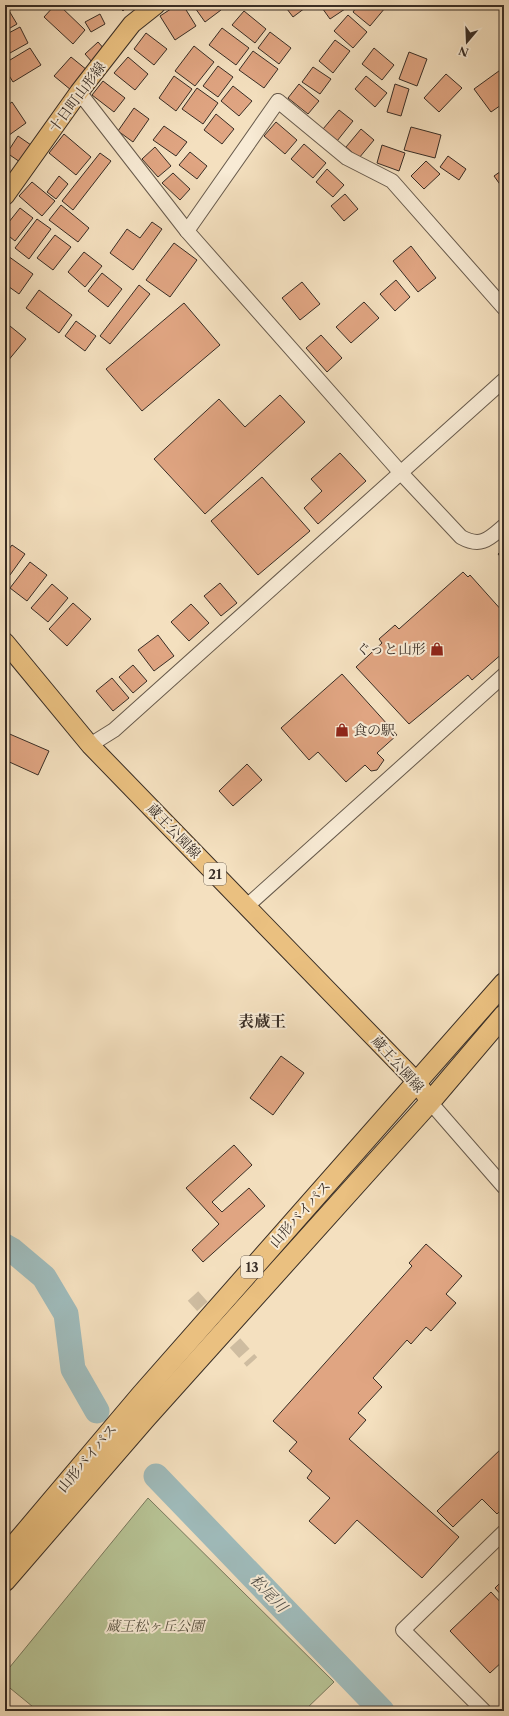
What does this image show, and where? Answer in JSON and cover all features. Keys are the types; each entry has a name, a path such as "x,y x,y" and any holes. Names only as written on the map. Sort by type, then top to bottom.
{"highway":[{"name":"山形バイパス","path":"5,1556 146,1389 504,982"},
{"name":"山形バイパス","path":"5,1581 146,1418 430,1102 504,1015"}],"main road":[{"name":"十日町山形線","path":"5,196 79,92 132,24 156,5"},
{"name":"蔵王公園線","path":"5,642 90,745 417,1082 430,1102"}],"street":[{"path":"79,92 187,231 401,473 461,537 469,542 488,540 504,526"},
{"path":"187,231 278,101 347,158 392,181 504,308"},
{"path":"90,745 114,730 504,380"},
{"path":"247,906 504,675"},
{"path":"430,1102 504,1187"},
{"path":"484,1711 403,1630 504,1532"}],"green space":[{"name":"蔵王松ヶ丘公園","path":"148,1498 334,1682 304,1711 38,1711 5,1684 5,1673"}],"building":[{"path":"55,5 59,5 85,30 73,44 44,17"},
{"path":"117,5 129,5 123,11"},
{"path":"177,5 183,5 196,26 175,40 160,16"},
{"path":"193,5 217,5 221,10 205,22"},
{"path":"284,5 309,5 293,17"},
{"path":"320,5 347,5 348,7 330,19"},
{"path":"358,5 381,5 385,8 370,26 353,12"},
{"path":"8,9 17,24 5,31 5,11"},
{"path":"244,11 266,29 255,43 232,25"},
{"path":"100,14 105,24 91,32 85,22"},
{"path":"348,15 367,32 353,48 334,31"},
{"path":"20,27 28,43 10,53 5,43 5,35"},
{"path":"222,28 249,48 236,65 209,45"},
{"path":"270,32 291,48 279,64 258,48"},
{"path":"146,33 167,49 154,65 134,49"},
{"path":"335,40 350,51 333,73 319,61"},
{"path":"98,42 106,51 93,63 85,54"},
{"path":"194,46 214,62 195,86 175,71"},
{"path":"30,48 41,65 13,82 5,69 5,63"},
{"path":"374,48 394,65 382,80 362,64"},
{"path":"253,51 278,69 264,88 239,70"},
{"path":"409,52 427,59 417,86 399,79"},
{"path":"71,57 87,70 71,90 54,76"},
{"path":"128,57 148,74 135,90 114,73"},
{"path":"218,66 233,77 218,97 203,86"},
{"path":"313,67 331,79 320,94 302,82"},
{"path":"503,68 504,103 491,112 474,89"},
{"path":"5,74 10,82 5,86"},
{"path":"446,74 462,88 439,112 424,98"},
{"path":"174,76 192,89 176,111 159,98"},
{"path":"366,76 387,93 375,107 355,89"},
{"path":"103,81 125,98 114,112 92,95"},
{"path":"299,84 319,101 308,114 288,98"},
{"path":"395,84 409,89 401,116 387,112"},
{"path":"233,86 252,101 239,116 221,101"},
{"path":"197,88 218,103 203,124 182,109"},
{"path":"12,102 26,123 5,138 5,107"},
{"path":"134,108 149,119 133,142 118,131"},
{"path":"339,110 353,121 337,141 323,129"},
{"path":"216,114 234,129 222,144 204,130"},
{"path":"276,122 297,140 285,154 264,136"},
{"path":"164,126 187,142 176,156 153,140"},
{"path":"411,127 441,135 435,158 404,150"},
{"path":"361,129 374,140 359,158 346,147"},
{"path":"64,134 91,157 76,175 49,153"},
{"path":"18,136 31,145 20,162 7,153"},
{"path":"304,144 326,163 313,178 291,159"},
{"path":"382,145 405,153 399,171 377,163"},
{"path":"155,147 171,166 158,177 142,159"},
{"path":"190,152 207,166 197,179 179,165"},
{"path":"100,153 111,161 73,210 62,201"},
{"path":"448,156 466,169 459,180 440,167"},
{"path":"426,161 440,174 424,189 411,176"},
{"path":"327,169 344,185 333,197 316,182"},
{"path":"504,169 504,190 494,176"},
{"path":"173,173 190,189 180,200 162,183"},
{"path":"59,176 68,184 56,199 47,192"},
{"path":"32,182 55,201 42,216 19,196"},
{"path":"345,194 358,209 344,221 331,206"},
{"path":"61,205 89,228 78,242 49,220"},
{"path":"20,208 33,218 15,241 5,233 5,227"},
{"path":"37,219 51,229 29,259 15,248"},
{"path":"152,222 162,229 133,270 110,253 127,229 140,238"},
{"path":"55,235 71,247 53,270 37,258"},
{"path":"174,243 197,260 170,297 146,280"},
{"path":"411,246 436,278 418,292 393,261"},
{"path":"84,252 102,266 85,287 68,272"},
{"path":"8,256 33,274 19,294 5,284 5,260"},
{"path":"102,273 122,289 108,307 88,291"},
{"path":"396,280 410,297 395,311 380,294"},
{"path":"302,282 320,304 300,320 282,298"},
{"path":"139,285 150,294 110,344 100,336"},
{"path":"39,290 72,315 59,333 26,308"},
{"path":"364,302 379,318 351,343 336,327"},
{"path":"184,303 220,345 142,411 106,369"},
{"path":"76,321 96,336 85,351 65,336"},
{"path":"5,322 26,339 7,362 5,360"},
{"path":"321,335 342,358 327,372 306,348"},
{"path":"280,395 305,422 205,514 154,459 219,399 245,427"},
{"path":"340,453 366,481 318,524 304,508 322,491 311,479"},
{"path":"262,477 310,531 258,575 211,521"},
{"path":"12,545 25,554 10,575 5,572 5,554"},
{"path":"504,549 504,561 498,554"},
{"path":"30,562 47,575 27,601 10,588"},
{"path":"463,572 468,577 470,575 504,613 504,652 472,680 468,675 409,724 356,667 382,643 379,639 395,625 399,629"},
{"path":"220,583 237,603 221,616 204,596"},
{"path":"52,584 68,598 48,622 31,608"},
{"path":"73,603 91,619 67,646 49,629"},
{"path":"191,604 209,623 189,641 171,622"},
{"path":"158,635 174,656 154,671 138,650"},
{"path":"133,665 147,681 133,693 119,677"},
{"path":"342,674 397,735 377,753 384,760 377,770 371,771 365,765 346,782 318,752 309,760 281,728"},
{"path":"112,678 129,698 113,711 96,691"},
{"path":"5,732 49,751 38,775 5,760"},
{"path":"247,764 262,780 233,806 219,791"},
{"path":"281,1056 304,1073 273,1115 250,1098"},
{"path":"234,1145 252,1165 212,1202 222,1212 249,1188 265,1206 203,1262 192,1250 219,1224 186,1188"},
{"path":"426,1244 462,1276 446,1294 456,1303 431,1331 426,1327 411,1344 407,1340 373,1378 382,1387 358,1413 366,1420 349,1439 459,1537 422,1578 357,1520 335,1544 309,1521 330,1498 307,1478 312,1471 289,1451 297,1442 273,1421 412,1266 409,1263"},
{"path":"504,1446 504,1507 497,1514 482,1499 453,1527 437,1511"},
{"path":"504,1579 504,1598 495,1588"},
{"path":"491,1592 504,1606 504,1660 490,1673 450,1631"}],"waterway":[{"name":"松尾川","path":"5,1246 12,1250 44,1277 66,1314 73,1369 97,1411"},
{"name":"松尾川","path":"156,1476 382,1711"}],"tunnel":[{"path":"193,1296 252,1362"}],"place":[{"name":"ぐっと山形","path":"437,649"},
{"name":"食の駅","path":"342,730"}],"district":[{"name":"表蔵王","path":"262,1021"}]}
